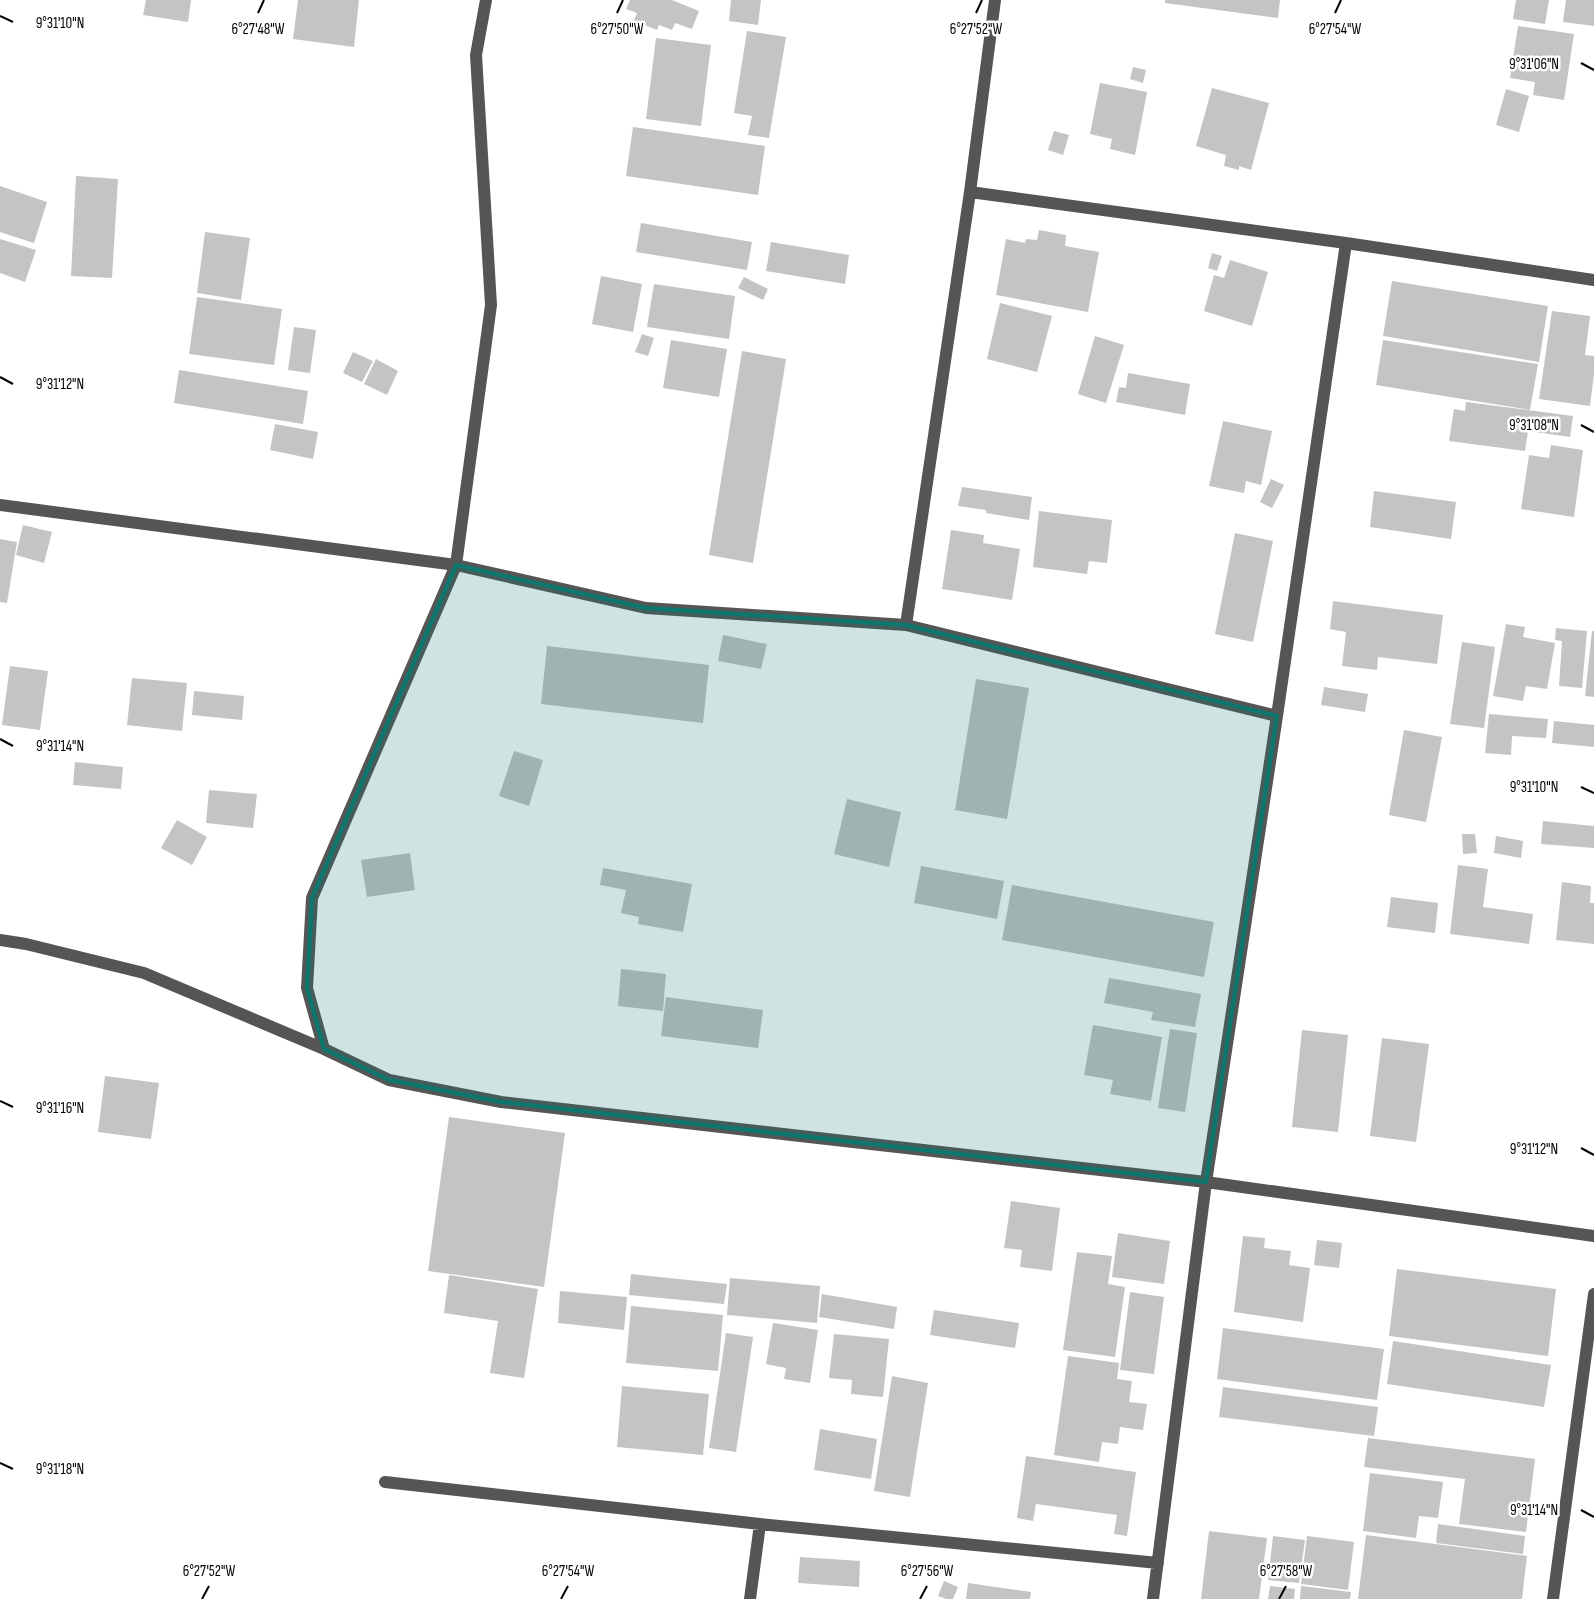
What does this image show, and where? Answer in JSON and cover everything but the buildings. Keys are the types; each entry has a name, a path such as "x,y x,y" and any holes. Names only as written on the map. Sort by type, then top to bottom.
{"street":[{"path":"324,1049 307,988 312,898 456,565 491,305 476,55 486,0"},
{"path":"906,625 970,192 995,0"},
{"path":"970,192 1346,243 1594,280"},
{"path":"1153,1599 1206,1182 1346,243"},
{"path":"0,505 456,565 646,608 906,625 1277,716"},
{"path":"0,940 26,944 144,973 324,1049 389,1080 501,1102 1206,1182 1594,1236"},
{"path":"1553,1599 1594,1294"},
{"path":"385,1482 759,1524 1158,1563"},
{"path":"750,1599 759,1524"}],"highlighted area":[{"path":"456,565 646,608 906,625 1277,716 1206,1182 501,1102 389,1080 324,1049 307,988 312,898"}]}
